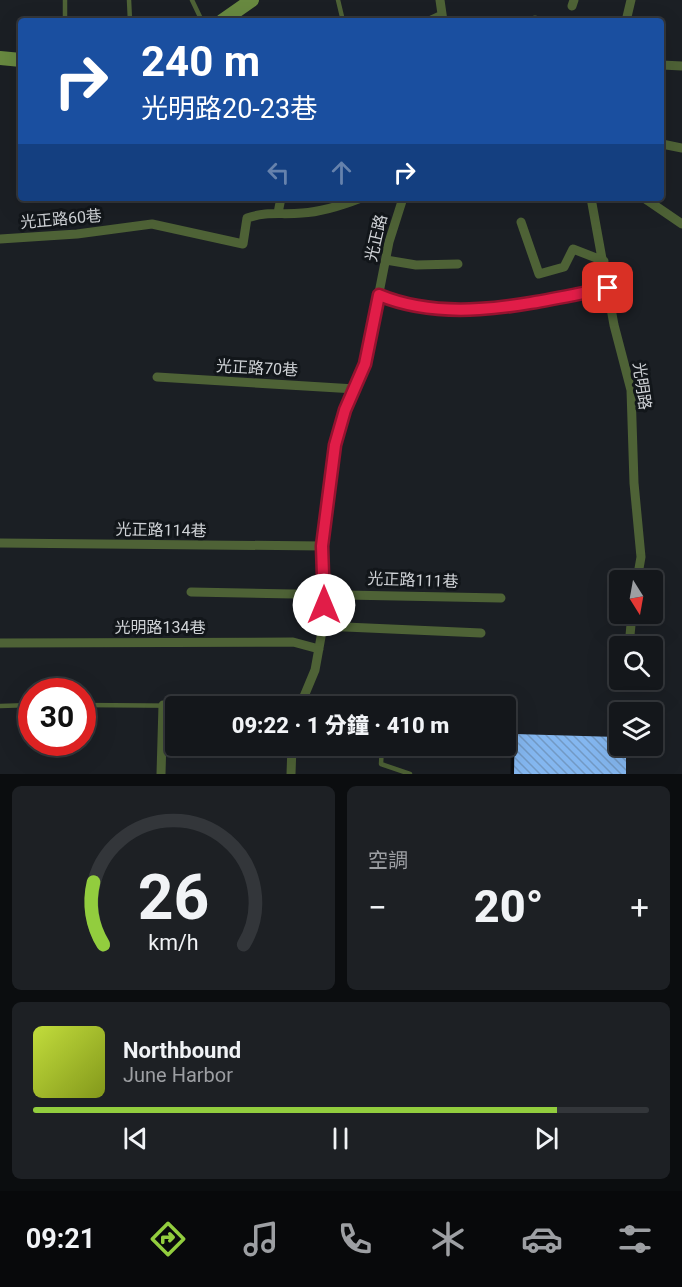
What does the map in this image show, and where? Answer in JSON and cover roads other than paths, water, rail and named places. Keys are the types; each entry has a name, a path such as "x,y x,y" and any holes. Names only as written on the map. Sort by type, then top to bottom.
{"street":[{"path":"231,18 252,0"},
{"path":"440,0 442,18"},
{"path":"627,18 631,0"},
{"path":"0,58 18,60"},
{"path":"664,65 682,66"},
{"path":"664,144 682,148"},
{"path":"278,213 280,201"},
{"name":"光正路60巷","path":"0,239 77,234 152,224 243,244 247,218 265,212 303,213 341,206 354,201"},
{"name":"光正路","path":"304,696 315,670 322,626 325,593 322,546 335,445 345,410 365,364 388,242 402,201"},
{"name":"光明路","path":"592,201 614,325 631,390 634,483 641,557 639,570"},
{"path":"648,201 682,224"},
{"path":"521,222 539,274 564,267 573,249 604,261"},
{"path":"386,260 417,265 458,264"},
{"path":"379,295 397,303 427,309 458,310 531,303 608,288"},
{"name":"光正路70巷","path":"158,377 355,389"},
{"name":"光正路114巷","path":"0,543 322,546"},
{"name":"光正路111巷","path":"191,592 501,598"},
{"path":"322,626 481,633"},
{"name":"光明路134巷","path":"0,643 294,642 319,649"},
{"path":"161,774 163,705"},
{"path":"291,774 292,756"}],"lane":[{"path":"65,0 65,18"},
{"path":"129,0 130,18"},
{"path":"192,0 201,18"},
{"path":"338,0 342,18"},
{"path":"0,706 18,705"},
{"path":"96,705 163,705"},
{"path":"381,756 381,764 410,774"}]}
